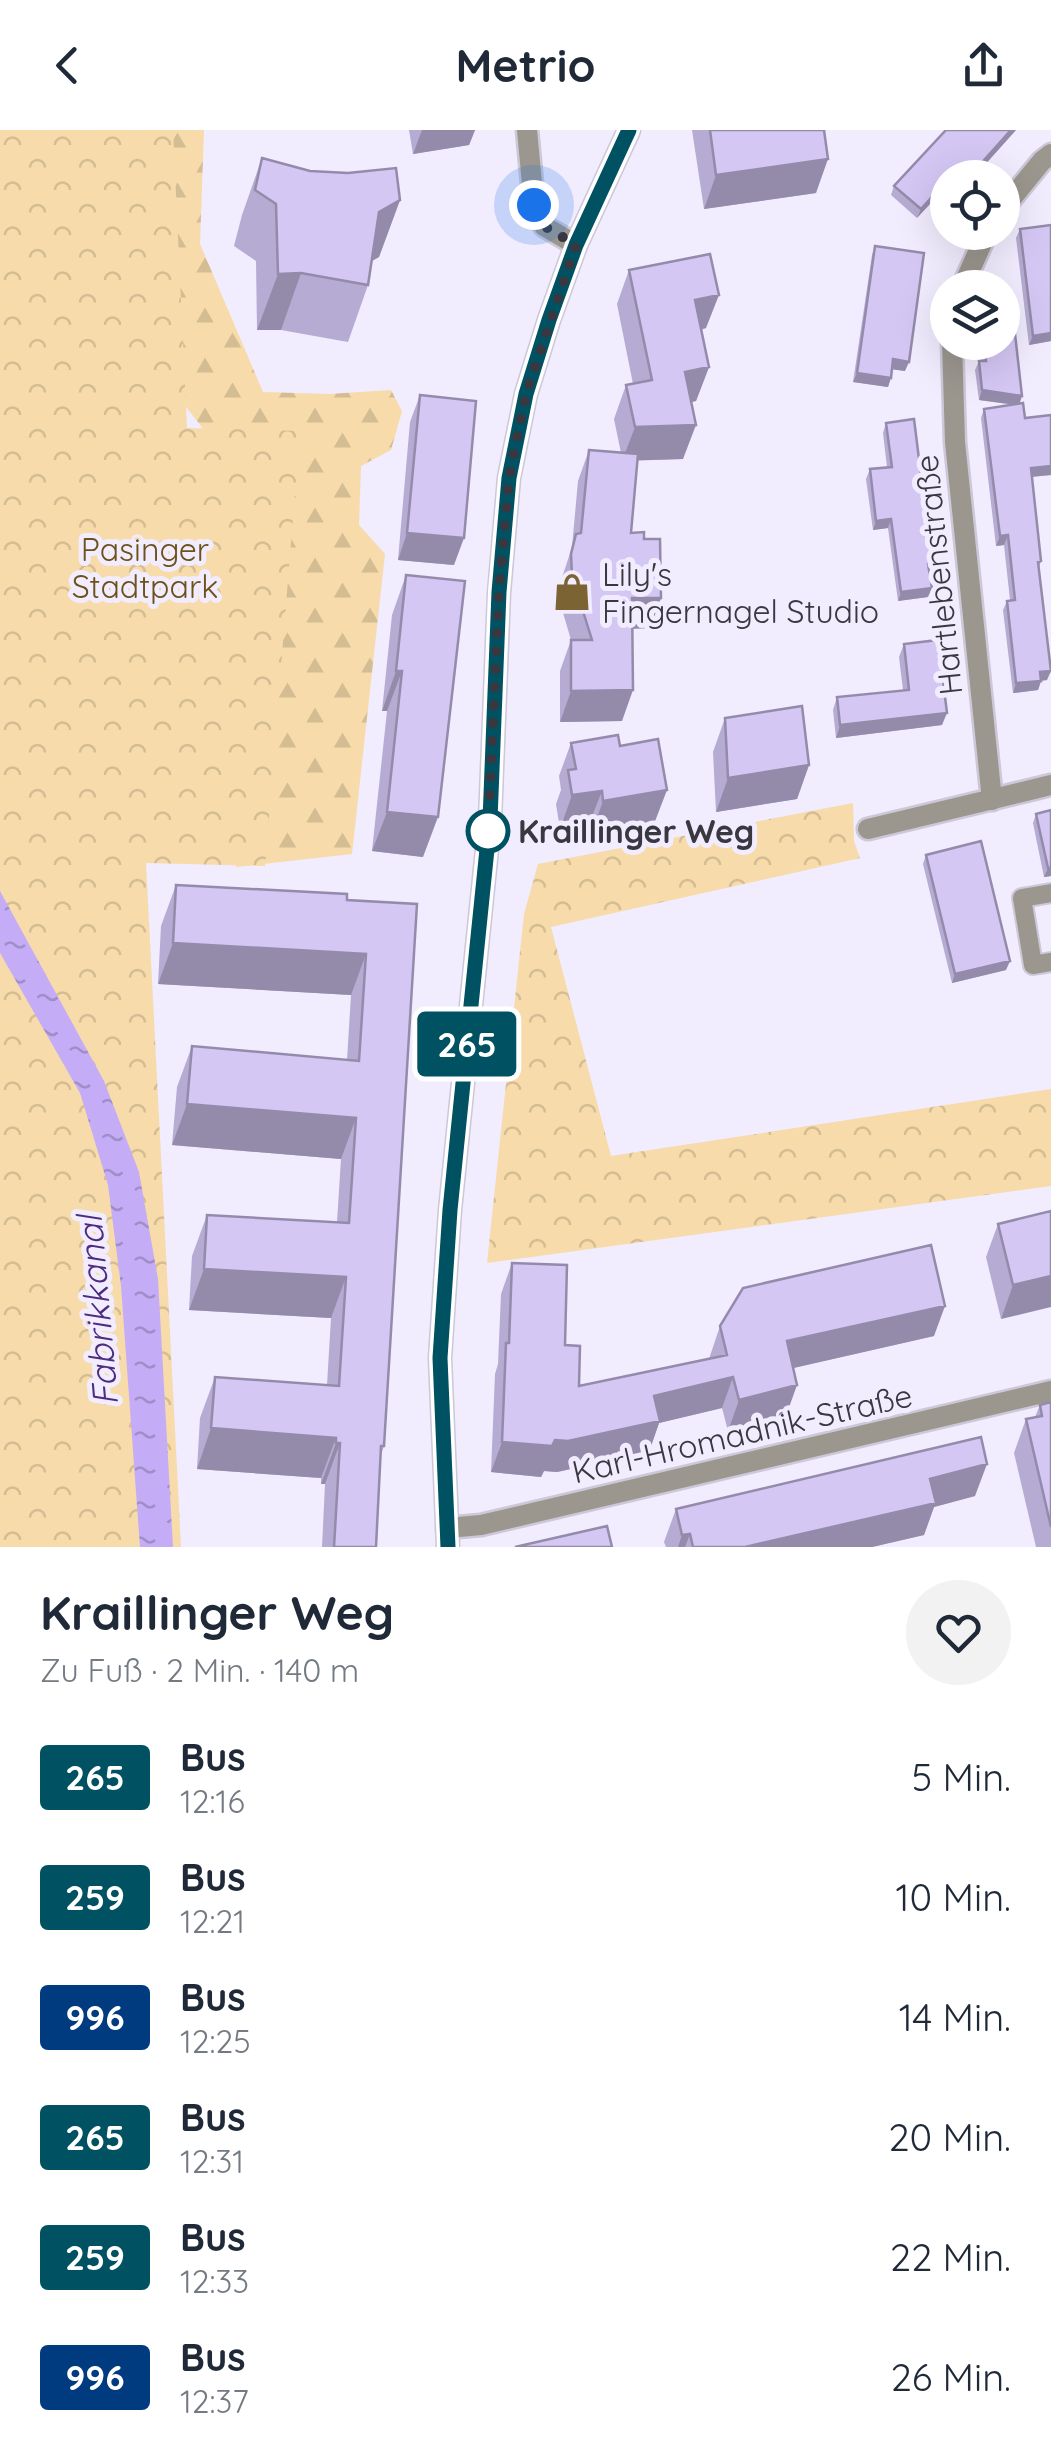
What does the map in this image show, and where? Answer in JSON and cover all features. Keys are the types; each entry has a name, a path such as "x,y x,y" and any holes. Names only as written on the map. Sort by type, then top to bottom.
{"main road":[{"path":"447,1537 440,1358 450,1210 490,820 499,592 509,478 526,394 576,245 628,130"}],"street":[{"path":"527,130 534,205 544,226 576,245"},
{"path":"1020,188 1051,154"},
{"name":"Hartlebenstraße","path":"953,360 955,442 992,800"},
{"path":"868,829 1051,784"},
{"name":"Karl-Hromadnik-Straße","path":"447,1537 481,1525 1051,1392"}],"lane":[{"path":"1051,893 1022,898 1033,965 1051,962"}],"green space":[{"name":"Pasinger Stadtpark","path":"0,130 173,130 187,428 300,431 265,866 146,863 181,1547 0,1547"},
{"path":"128,130 204,130 200,244 263,392 329,394 391,390 402,411 391,450 361,466 359,525 385,554 352,854 236,867 204,430 159,372"},
{"path":"853,803 854,841 860,858 551,927 611,1156 1051,1089 1051,1186 487,1263 524,914 538,864"}],"water":[{"path":"0,891 104,1081 139,1172 158,1279 173,1547 140,1547 121,1286 108,1185 80,1093 0,953"}],"building":[{"path":"710,130 824,130 828,159 716,175"},
{"path":"946,130 1011,130 984,160 930,160 930,199 921,209 894,186"},
{"path":"262,158 310,171 348,173 396,168 400,200 379,212 368,285 301,273 278,274 276,204 255,190"},
{"path":"1051,225 1051,333 1033,336 1020,229"},
{"path":"875,246 924,253 909,362 893,359 891,378 857,373"},
{"path":"710,254 719,295 695,300 709,367 685,372 696,425 635,427 626,385 652,380 629,270"},
{"path":"1018,360 1022,396 982,390 979,361"},
{"path":"420,395 476,401 464,538 407,533"},
{"path":"1023,403 1025,418 1051,415 1051,466 1031,468 1051,671 1040,672 1041,681 1016,683 1007,601 1015,600 1008,535 1000,536 984,409"},
{"path":"914,419 932,588 901,592 891,519 876,521 870,469 892,467 886,423"},
{"path":"589,450 638,454 631,533 644,532 644,539 660,539 661,598 632,598 633,690 571,691 571,640 592,640 572,576 571,554 576,534 581,533"},
{"path":"406,575 465,581 438,817 387,812 402,671 396,671"},
{"path":"938,640 947,713 840,725 837,697 909,690 904,644"},
{"path":"802,706 809,765 728,778 725,718"},
{"path":"618,735 620,746 658,739 667,790 603,801 602,791 572,795 568,770 576,769 571,743"},
{"path":"1051,810 1051,868 1048,868 1036,814"},
{"path":"981,841 1010,961 955,974 926,855"},
{"path":"176,885 347,894 347,900 417,904 376,1547 334,1547 340,1443 336,1443 336,1438 211,1428 215,1377 339,1386 346,1277 204,1269 207,1215 349,1223 356,1118 187,1104 192,1046 359,1061 366,954 173,943"},
{"path":"1051,1211 1051,1276 1013,1285 998,1224"},
{"path":"931,1245 945,1306 787,1341 797,1385 739,1400 733,1377 654,1396 660,1421 568,1441 555,1440 552,1446 502,1442 512,1263 567,1265 565,1345 580,1346 579,1386 727,1355 720,1326 743,1288"},
{"path":"1051,1402 1051,1527 1026,1419 1042,1416 1040,1405"},
{"path":"981,1437 987,1464 930,1479 936,1503 745,1547 693,1547 690,1534 682,1535 676,1509"},
{"path":"607,1526 612,1547 515,1547"}],"bus line":[{"name":"265","path":"448,1547 440,1358 450,1210 490,820 499,592 509,478 526,394 549,320 576,245 629,130"}],"place":[{"name":"Lily's Fingernagel Studio","path":"572,592"},
{"name":"Kraillinger Weg","path":"488,831"}],"route":[{"path":"488,831 499,592 509,478 526,394 576,245 544,226 534,205"}],"water label":[{"name":"Fabrikkanal","path":"97,1311"}]}
